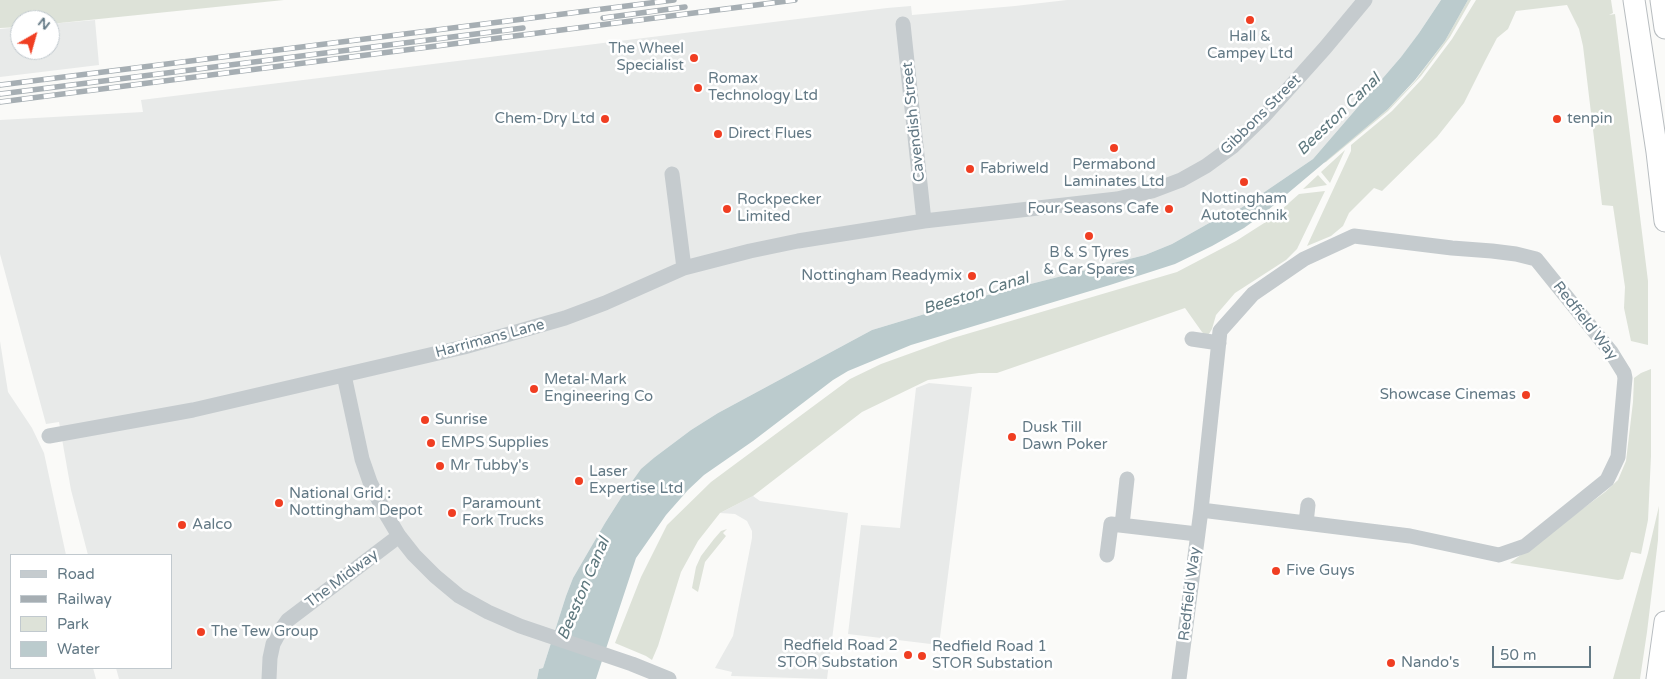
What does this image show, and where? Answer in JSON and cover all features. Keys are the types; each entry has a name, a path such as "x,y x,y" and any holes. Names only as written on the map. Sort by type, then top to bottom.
{"highway":[{"path":"1634,0 1657,152 1665,220"},
{"path":"1661,0 1665,28"},
{"path":"1651,679 1664,627"},
{"path":"1657,679 1664,627"}],"street":[{"name":"Gibbons Street","path":"924,221 1117,199 1152,191 1181,180 1218,158 1265,115 1365,0"},
{"name":"Cavendish Street","path":"903,24 924,221"},
{"path":"672,174 684,268"},
{"name":"Harrimans Lane","path":"49,436 193,410 464,347 565,318 606,303 684,268 798,242 924,221"},
{"name":"Redfield Way","path":"1179,679 1198,534 1200,510 1220,331 1253,294 1304,259 1354,236 1516,254 1536,259 1611,352 1624,373 1618,457 1607,480 1525,546 1499,554 1410,536 1200,510"},
{"path":"1192,339 1219,343"},
{"path":"344,376 358,442 370,482 383,510 399,536 414,555 460,596 488,612 520,626 668,679"},
{"path":"1122,525 1127,479"},
{"path":"1306,523 1308,505"},
{"path":"1107,554 1111,524 1198,534"},
{"name":"The Midway","path":"268,679 273,644 288,620 399,536"}],"shaded area":[{"path":"1067,0 1441,0 1401,57 1313,159 1241,208 1172,244 1145,255 991,294 872,330 718,413 691,430 655,457 626,490 573,578 543,668 539,669 537,679 119,679 116,669 172,669 172,554 88,554 71,490 59,422 46,424 0,254 0,120 143,112 141,100 887,8 911,6 912,15"},
{"path":"95,20 99,65 0,77 0,29 10,28 10,60 60,60 60,23"},
{"path":"0,341 8,392 32,428 44,453 66,554 10,554 10,669 93,669 96,679 0,679"},
{"path":"929,383 972,387 939,645 848,634 861,525 900,528 916,388"},
{"path":"753,496 760,501 848,513 827,679 731,676 732,672 715,668 733,636 752,538 752,531 747,521 735,514 720,513"}],"green space":[{"path":"0,0 284,0 60,23 60,10 10,10 10,28 0,28"},
{"path":"1468,0 1471,0 1450,37 1421,76 1388,111 1323,163 1388,109 1415,81 1445,41"},
{"path":"1476,0 1611,0 1613,13 1609,15 1615,14 1648,281 1648,345 1631,341 1624,308 1625,287 1613,206 1602,205 1583,46 1579,29 1567,5 1516,11 1508,29 1497,38 1464,103 1437,137 1382,191 1374,188 1349,213 1343,226 1331,236 1307,246 1351,151 1351,145 1392,111 1422,79 1452,39"},
{"path":"1345,150 1330,183 1321,172"},
{"path":"1318,175 1327,185 1303,189"},
{"path":"1325,191 1297,249 1286,260 1235,293 1216,315 1212,329 1207,337 1185,308 997,373 979,373 928,380 862,412 753,496 720,513 698,541 681,572 652,660 615,643 641,577 667,525 711,482 850,379 881,364 953,338 1177,272 1236,241 1272,218 1299,194"},
{"path":"1651,369 1651,456 1648,520 1641,554 1631,552 1623,579 1618,580 1510,563 1605,492 1618,480 1626,461 1634,378"},
{"path":"1659,506 1658,540 1640,679 1613,679 1648,553"},
{"path":"727,529 723,533 726,536 705,562 698,592 692,588 696,567 701,556 721,531"}],"water":[{"name":"Beeston Canal","path":"1441,0 1468,0 1445,41 1415,80 1388,109 1262,215 1244,228 1175,264 911,345 848,371 833,380 753,441 704,475 666,515 636,558 596,679 537,679 539,669 543,668 573,578 626,490 641,469 655,457 691,430 718,413 872,330 991,294 1145,255 1172,244 1241,208 1313,159 1401,57"}],"railway":[{"path":"0,85 674,0"},
{"path":"0,102 795,0"},
{"path":"603,18 685,7"},
{"path":"0,94 523,28"}],"place":[{"name":"Hall & Campey Ltd","path":"1250,20"},
{"name":"The Wheel Specialist","path":"694,58"},
{"name":"Romax Technology Ltd","path":"698,88"},
{"name":"Chem-Dry Ltd","path":"605,119"},
{"name":"tenpin","path":"1557,119"},
{"name":"Direct Flues","path":"718,134"},
{"name":"Permabond Laminates Ltd","path":"1114,148"},
{"name":"Fabriweld","path":"970,169"},
{"name":"Nottingham Autotechnik","path":"1244,182"},
{"name":"Rockpecker Limited","path":"727,209"},
{"name":"Four Seasons Cafe","path":"1169,209"},
{"name":"B & S Tyres & Car Spares","path":"1089,236"},
{"name":"Nottingham Readymix","path":"972,276"},
{"name":"Metal-Mark Engineering Co","path":"534,389"},
{"name":"Showcase Cinemas","path":"1526,395"},
{"name":"Sunrise","path":"425,420"},
{"name":"Dusk Till Dawn Poker","path":"1012,437"},
{"name":"EMPS Supplies","path":"431,443"},
{"name":"Mr Tubby's","path":"440,466"},
{"name":"Laser Expertise Ltd","path":"579,481"},
{"name":"National Grid : Nottingham Depot","path":"279,503"},
{"name":"Paramount Fork Trucks","path":"452,513"},
{"name":"Aalco","path":"182,525"},
{"name":"Five Guys","path":"1276,571"},
{"name":"The Tew Group","path":"201,632"},
{"name":"Redfield Road 2 STOR Substation","path":"908,655"},
{"name":"Redfield Road 1 STOR Substation","path":"922,656"},
{"name":"Nando's","path":"1391,663"}]}
